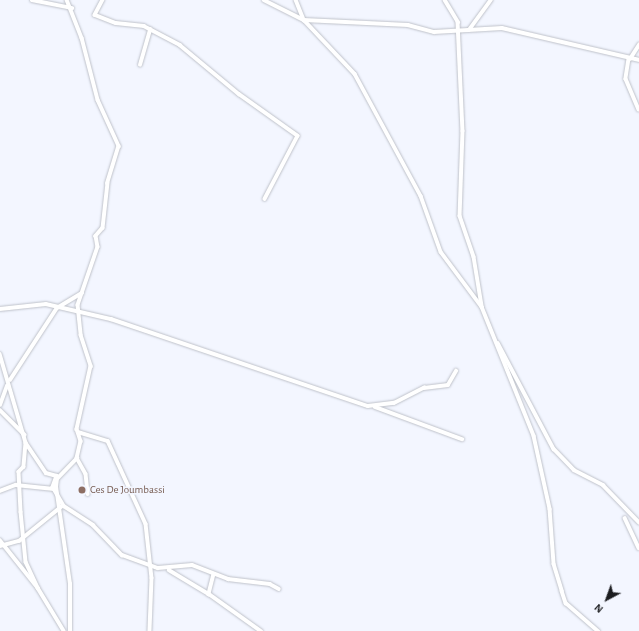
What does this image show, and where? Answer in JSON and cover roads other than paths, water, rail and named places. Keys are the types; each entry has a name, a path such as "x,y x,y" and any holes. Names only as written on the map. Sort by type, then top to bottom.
{"street":[{"path":"32,0 72,8"},
{"path":"67,0 72,8 98,100 120,146 108,183 103,228 96,236 98,247 78,311 91,370 78,432 81,441 77,458 57,479 62,507 70,584 70,631"},
{"path":"103,0 95,14 150,29 190,52 229,86 298,136 265,199"},
{"path":"264,0 304,20 355,74 421,196 441,252 482,307"},
{"path":"296,0 304,20"},
{"path":"445,0 458,22 463,131 460,216 474,257 482,307 534,436 550,509 554,564 566,603 598,631"},
{"path":"469,30 492,0"},
{"path":"304,20 408,25 434,32 502,28 639,60"},
{"path":"140,65 150,29"},
{"path":"639,45 630,59 626,79 639,109"},
{"path":"0,405 7,386 59,306 83,291"},
{"path":"0,309 42,304 59,306 111,319 462,439"},
{"path":"490,328 554,450 574,470 603,485 639,522"},
{"path":"0,354 10,381"},
{"path":"368,406 394,403 424,388 448,385 456,371"},
{"path":"7,386 12,388 26,436 24,467 19,472 24,538 26,562 38,588"},
{"path":"0,410 26,436"},
{"path":"78,432 109,442 146,524 149,563 152,578 150,631"},
{"path":"26,443 46,473 57,476 54,490 60,499"},
{"path":"77,458 86,474 88,494"},
{"path":"0,491 20,485 54,490"},
{"path":"62,507 93,525 122,555 166,569 209,594 261,631"},
{"path":"0,546 24,538 62,507"},
{"path":"625,518 639,548"},
{"path":"0,540 38,588 64,631"},
{"path":"166,569 192,565 214,574 279,589"},
{"path":"209,594 214,574"}],"place":[{"name":"Ces De Joumbassi","path":"82,490"}]}
